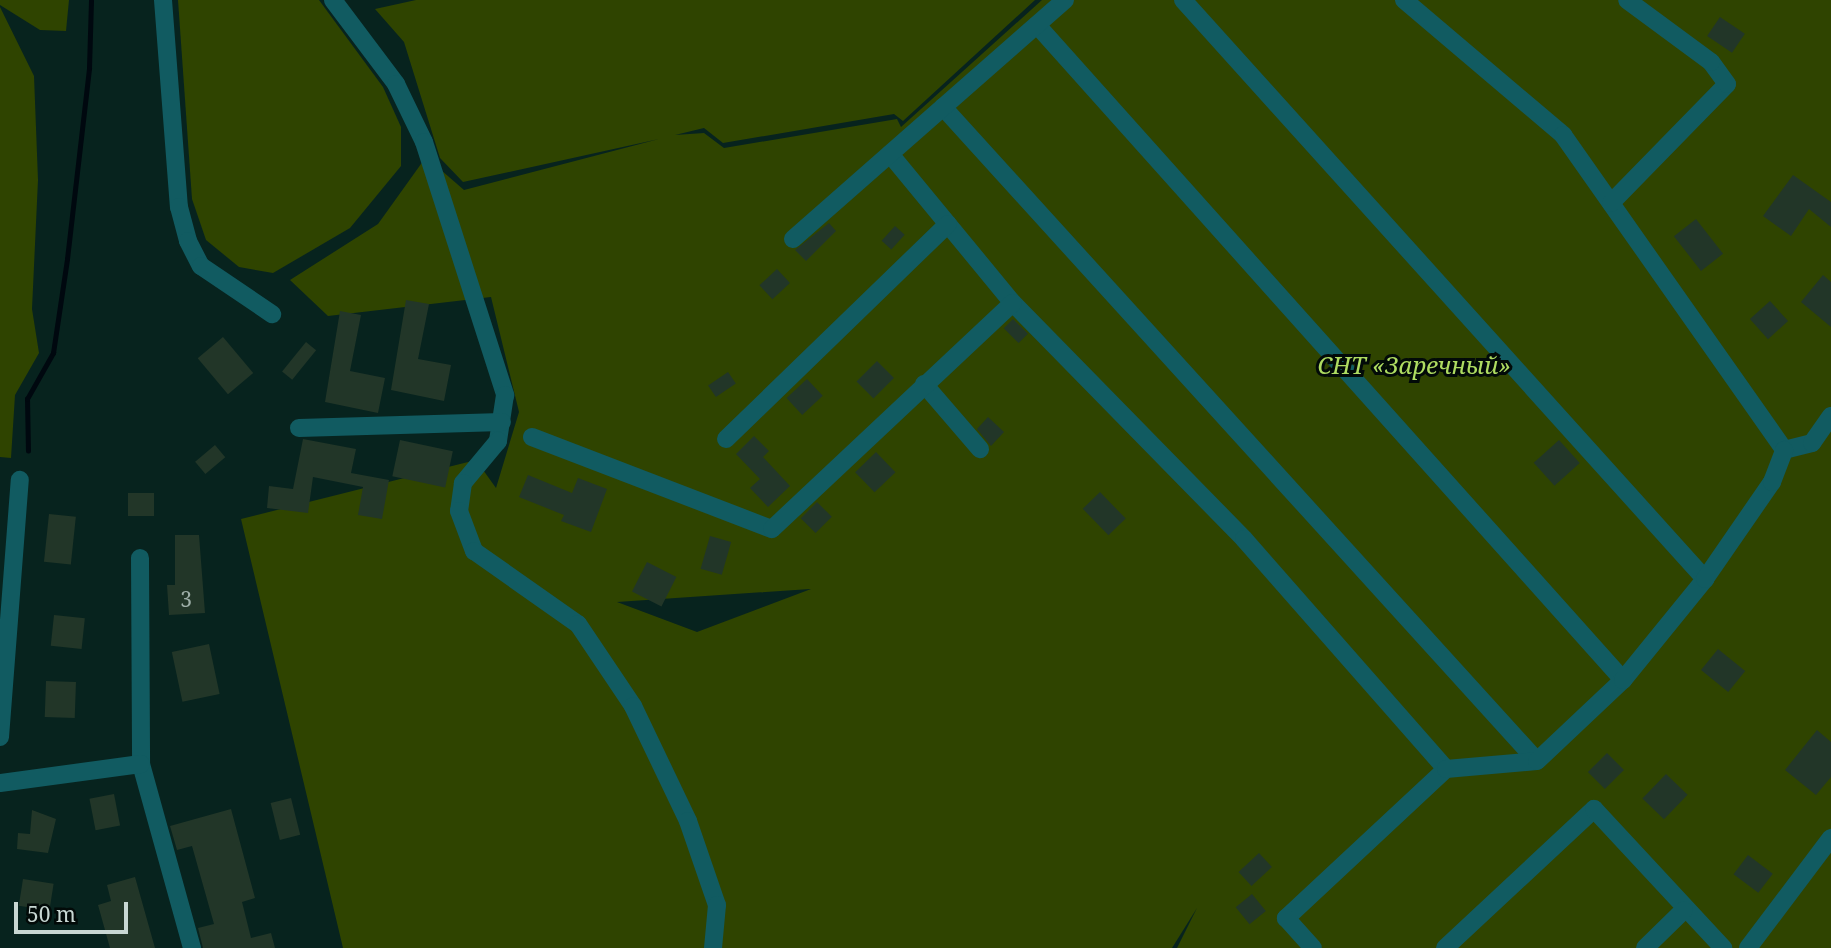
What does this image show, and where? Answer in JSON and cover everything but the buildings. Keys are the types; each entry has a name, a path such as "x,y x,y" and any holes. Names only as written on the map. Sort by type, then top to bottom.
{"street":[{"path":"163,0 179,207 188,241 201,266 272,314"},
{"path":"333,0 396,83 424,142 505,395 498,441 463,483 459,511 474,551 578,624 633,706 688,821 717,905 713,948"},
{"path":"793,239 1065,0"},
{"path":"1183,0 1705,579"},
{"path":"1404,0 1563,135 1784,450"},
{"path":"1611,203 1727,84 1711,62 1627,0"},
{"path":"1037,25 1623,680"},
{"path":"943,107 1537,761"},
{"path":"890,154 1013,303 1244,538 1446,769"},
{"path":"726,439 948,224"},
{"path":"533,437 772,529 1013,303"},
{"path":"924,384 980,449"},
{"path":"1784,450 1812,443 1831,416"},
{"path":"299,428 502,422"},
{"path":"1312,948 1286,918 1446,769 1537,761 1623,680 1705,579 1772,482 1784,450"},
{"path":"0,737 20,480"},
{"path":"140,558 141,764 192,948"},
{"path":"0,783 141,764"},
{"path":"1445,948 1594,809 1684,910 1723,948"},
{"path":"1748,948 1831,838"},
{"path":"1645,948 1684,910"}],"green space":[{"path":"0,0 69,0 66,31 40,30 0,5"},
{"path":"178,0 319,0 383,87 401,127 401,166 350,228 273,273 239,267 206,240 192,199"},
{"name":"СНТ «Заречный»","path":"416,0 1035,0 903,121 894,114 723,143 704,128 675,135 704,133 724,148 897,119 901,127 1042,0 1831,0 1831,948 1177,948 1197,908 1172,948 343,948 241,519 476,460 496,488 519,412 491,297 328,316 290,280 378,224 426,157 464,190 659,139 463,182 440,158 404,42 375,9","holes":["811,589 697,632 617,602"]},
{"path":"0,7 34,76 38,180 32,309 39,353 15,395 11,458 0,457"}],"waterway":[{"path":"28,451 27,399 53,353 67,259 89,68 91,0"}]}
